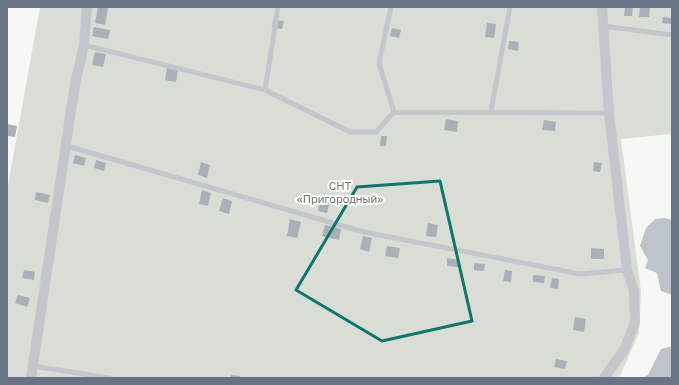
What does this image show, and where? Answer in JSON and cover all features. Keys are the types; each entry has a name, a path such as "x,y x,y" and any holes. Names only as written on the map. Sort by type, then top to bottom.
{"street":[{"path":"31,378 67,146 75,84 84,45 87,7"},
{"path":"602,7 609,113 628,270 634,291 635,322 624,350 604,378"}],"lane":[{"path":"265,90 278,7"},
{"path":"391,7 379,63 394,112"},
{"path":"491,111 510,7"},
{"path":"603,26 672,35"},
{"path":"84,45 265,90 350,132 376,132 394,112 491,111 609,113"},
{"path":"67,146 364,232 580,274 628,270"},
{"path":"33,366 109,378"}],"highlighted area":[{"path":"440,181 472,321 382,341 296,290 357,187"}],"green space":[{"name":"СНТ «Пригородный»","path":"40,7 672,7 672,134 621,139 641,292 639,333 619,378 7,378 7,191"}],"shaded area":[{"path":"665,218 672,220 672,295 661,291 657,273 645,268 648,260 640,246 646,228 655,219"},
{"path":"672,346 672,378 642,378 648,375 661,349"}],"building":[{"path":"98,7 108,8 105,25 95,23"},
{"path":"625,7 633,7 632,16 624,16"},
{"path":"640,7 650,7 649,17 639,17"},
{"path":"663,17 672,18 672,24 662,23"},
{"path":"273,20 284,21 282,29 272,27"},
{"path":"487,23 496,24 494,38 485,37"},
{"path":"94,27 110,30 108,39 92,36"},
{"path":"392,28 401,30 399,38 390,36"},
{"path":"509,41 519,42 518,51 508,49"},
{"path":"95,52 106,54 103,67 92,65"},
{"path":"167,68 178,71 176,82 165,80"},
{"path":"446,119 458,121 457,132 444,130"},
{"path":"544,120 556,122 555,131 542,130"},
{"path":"7,124 17,126 15,137 7,136"},
{"path":"381,136 387,136 386,146 380,146"},
{"path":"75,155 86,158 84,166 73,163"},
{"path":"96,160 106,163 104,171 94,168"},
{"path":"201,162 210,165 207,178 198,175"},
{"path":"594,162 602,163 600,172 593,171"},
{"path":"202,190 211,193 208,206 199,204"},
{"path":"36,192 50,195 48,203 35,200"},
{"path":"223,198 232,201 229,214 219,211"},
{"path":"320,199 330,201 327,213 318,211"},
{"path":"290,219 301,222 297,238 287,236"},
{"path":"428,223 438,225 436,237 426,236"},
{"path":"325,225 341,229 339,240 322,236"},
{"path":"363,236 372,238 369,252 360,249"},
{"path":"387,246 400,248 398,258 385,256"},
{"path":"591,248 604,249 604,259 591,259"},
{"path":"447,258 459,260 458,267 447,266"},
{"path":"474,263 485,264 484,271 474,270"},
{"path":"24,270 35,272 34,280 22,278"},
{"path":"505,270 512,271 511,282 503,281"},
{"path":"533,275 545,276 544,283 533,282"},
{"path":"552,278 559,279 558,289 550,288"},
{"path":"18,295 30,298 27,307 15,303"},
{"path":"575,317 586,319 584,332 573,330"},
{"path":"556,359 567,361 565,369 554,367"},
{"path":"231,375 240,376 240,378 231,378"}]}
